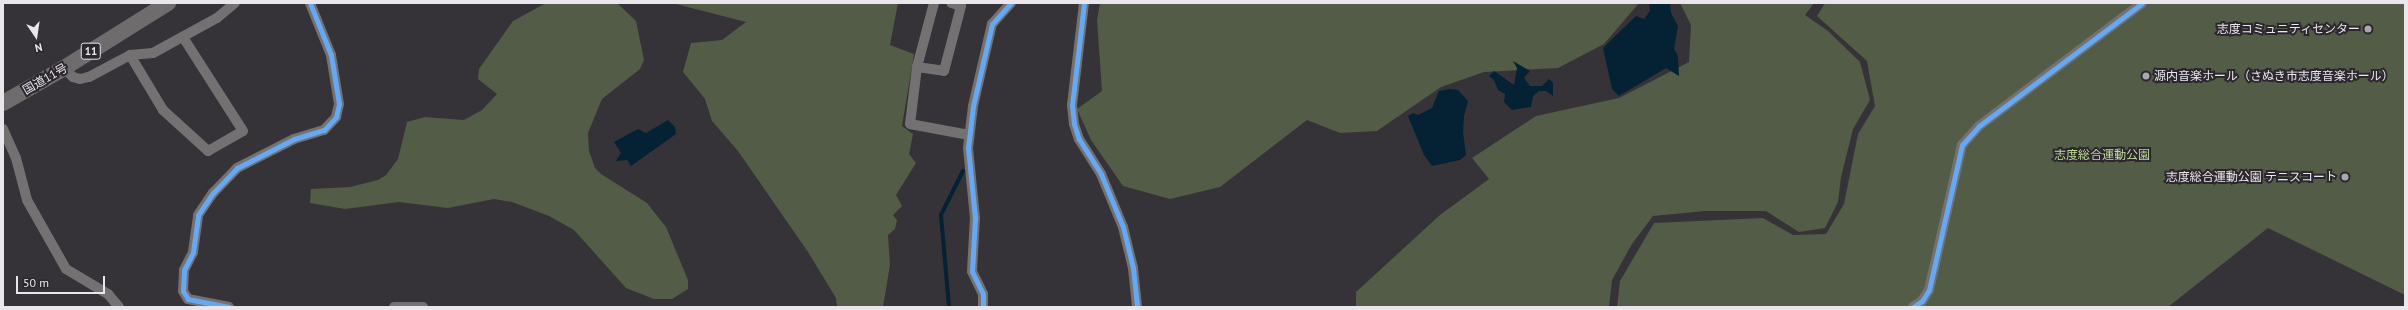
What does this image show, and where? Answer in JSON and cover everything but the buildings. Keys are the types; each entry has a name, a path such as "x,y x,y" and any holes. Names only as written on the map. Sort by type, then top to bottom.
{"highway":[{"name":"国道11号","path":"3,103 64,68 168,3"}],"street":[{"path":"64,68 73,77 80,79 89,77 130,55 153,53 217,18 235,3"},
{"path":"229,307 186,303 183,291 184,270 193,252 198,215 213,193 237,168 294,139 324,130 336,117 339,104 331,55 310,3"},
{"path":"934,3 917,67 910,124 970,135"},
{"path":"917,67 944,71 961,6 951,3"},
{"path":"984,307 983,294 972,271 975,218 968,148 973,106 992,24 1010,3"},
{"path":"1084,3 1072,105 1074,124 1079,138 1101,174 1122,227 1133,268 1137,307"},
{"path":"1913,307 1922,301 1929,290 1962,145 1978,126 2142,3"},
{"path":"130,55 163,110 208,151 243,130 183,37"},
{"path":"3,129 16,158 27,200 66,269 108,294 119,307"},
{"path":"394,307 423,307"}],"green space":[{"path":"546,3 617,3 636,21 644,60 640,69 602,99 588,133 589,151 595,168 601,174 647,203 666,227 688,280 688,289 672,299 654,299 626,288 574,230 549,216 512,202 494,199 448,208 399,202 345,209 310,203 311,189 350,187 378,180 386,175 398,159 407,122 425,117 464,120 482,110 497,94 478,79 479,69 513,21"},
{"path":"672,3 898,3 890,45 914,54 902,126 913,134 909,154 916,163 896,195 902,206 893,215 897,220 895,229 888,235 890,265 883,307 837,307 836,298 808,252 738,151 712,121 705,99 683,72 691,43 722,40 746,22"},
{"path":"1100,3 1639,3 1604,44 1558,68 1484,72 1441,87 1377,131 1340,133 1307,120 1220,187 1170,199 1123,186 1091,140 1077,109 1102,91 1097,20"},
{"path":"1680,3 1814,3 1805,15 1828,31 1860,62 1870,100 1853,129 1841,177 1838,202 1825,228 1799,232 1766,211 1705,211 1653,216 1632,244 1612,280 1609,307 1356,307 1356,292 1440,215 1489,179 1472,158 1536,116 1619,98 1689,62 1691,25"},
{"name":"志度総合運動公園","path":"1825,3 2405,3 2405,295 2268,228 2168,307 1617,307 1620,281 1654,223 1763,218 1793,235 1826,234 1844,204 1858,134 1875,106 1867,61 1817,16"}],"water":[{"path":"1649,3 1670,3 1671,13 1678,26 1674,49 1678,56 1679,76 1666,68 1619,96 1612,89 1603,48 1636,16 1644,19 1650,11"},
{"path":"1513,61 1530,71 1524,78 1530,86 1542,86 1549,79 1553,83 1553,96 1546,91 1539,91 1533,96 1531,107 1512,110 1504,102 1505,94 1498,90 1494,80 1489,76 1494,71 1514,85 1517,68"},
{"path":"1450,89 1458,90 1468,101 1464,116 1463,132 1466,155 1460,160 1432,166 1424,155 1408,116 1413,113 1418,115 1432,108 1439,91"},
{"path":"668,120 675,127 676,134 631,166 627,160 616,161 621,153 614,142 638,129 646,133"}],"waterway":[{"path":"949,307 941,215 963,171"}],"cycle path":[{"path":"229,307 188,299 183,291 184,270 193,252 198,215 213,193 237,168 294,139 324,130 336,117 339,104 331,55 310,3"},
{"path":"983,307 983,294 972,271 975,218 968,148 973,106 992,24 1011,3"},
{"path":"1084,3 1072,105 1074,124 1079,139 1101,174 1123,227 1133,268 1137,307"},
{"path":"1913,307 1922,301 1929,290 1962,145 1979,126 2142,3"}],"place":[{"name":"志度コミュニティセンター","path":"2368,29"},
{"name":"源内音楽ホール（さぬき市志度音楽ホール）","path":"2146,76"},
{"name":"志度総合運動公園 テニスコート","path":"2345,177"}]}
